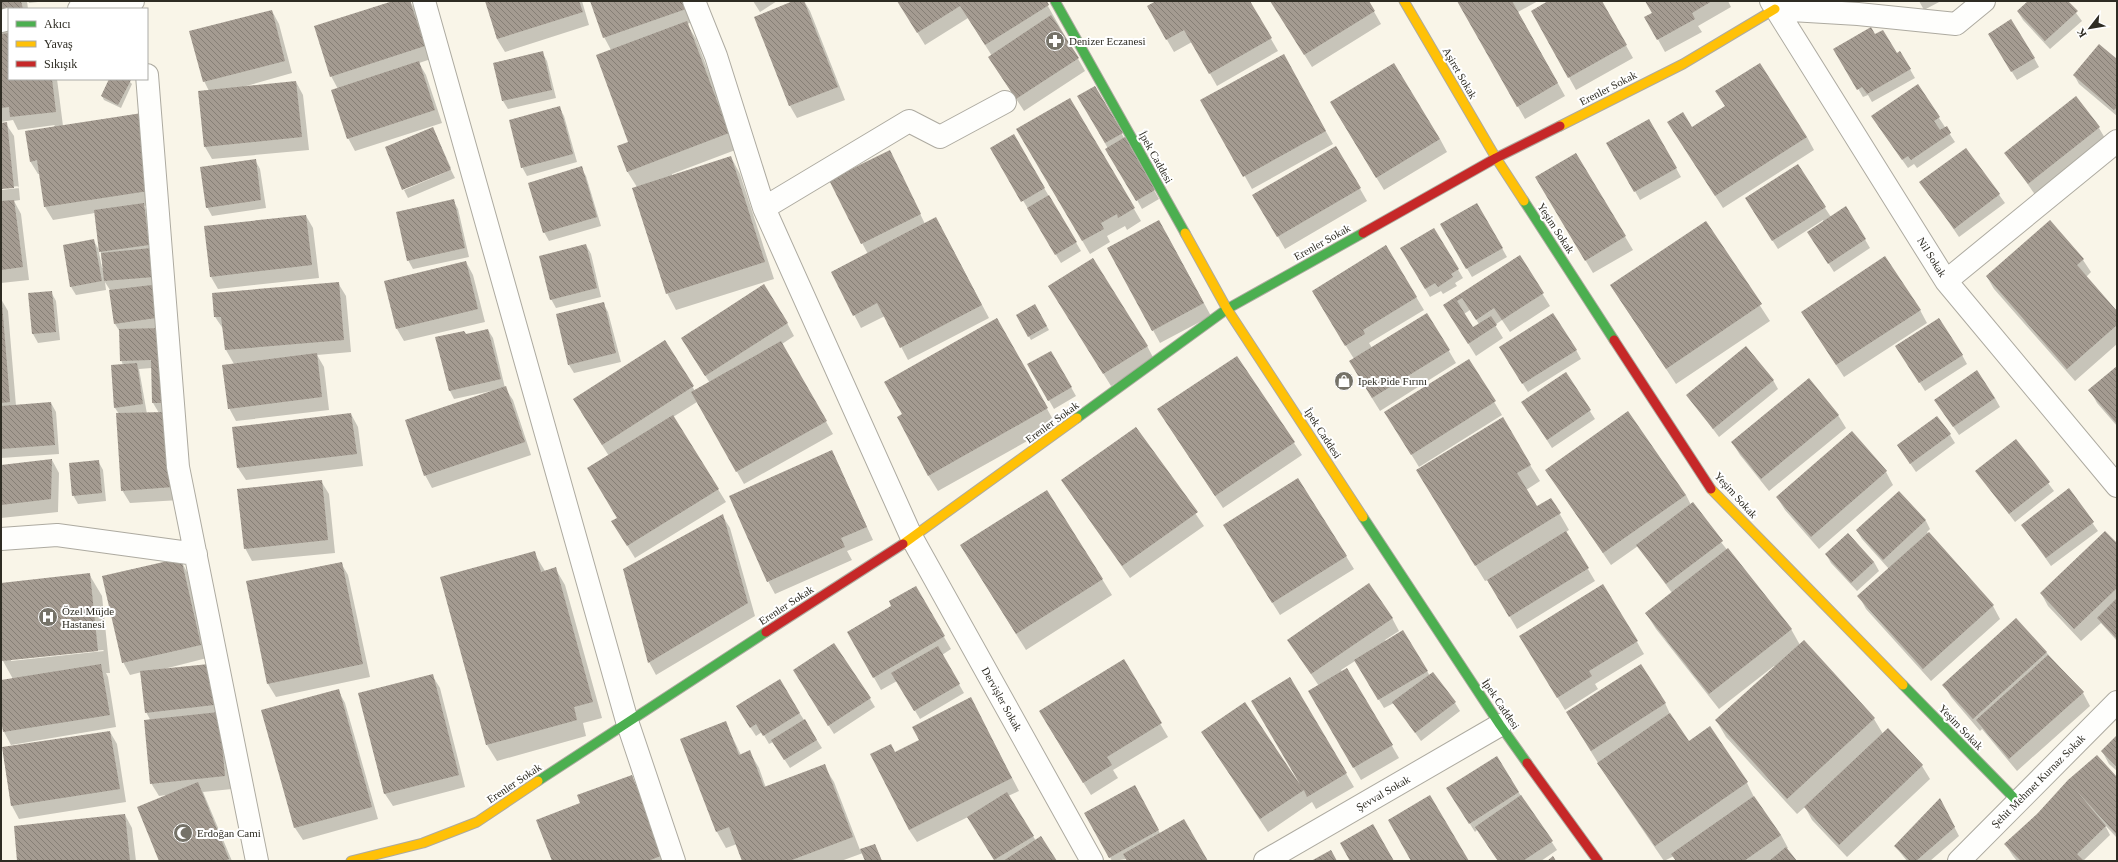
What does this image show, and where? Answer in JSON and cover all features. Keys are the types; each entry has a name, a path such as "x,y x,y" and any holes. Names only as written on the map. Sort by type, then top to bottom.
{"street":[{"path":"86,8 133,1"},
{"path":"424,1 627,721 674,861"},
{"name":"Dervişler Sokak","path":"694,1 716,56 764,208 912,538 1092,861"},
{"name":"İpek Caddesi","path":"1055,1 1227,309 1500,725 1598,861"},
{"name":"Aşiret Sokak","path":"1404,1 1496,158"},
{"path":"1773,5 1956,24 1984,1"},
{"name":"Erenler Sokak","path":"352,861 423,843 477,822 627,721 912,538 1227,309 1496,158 1683,64 1773,5"},
{"name":"Nil Sokak","path":"1773,5 1946,281 2117,486"},
{"path":"147,80 178,467 257,861"},
{"path":"764,208 909,121 940,137 1004,102"},
{"path":"1946,281 2117,141"},
{"name":"Yeşim Sokak","path":"1496,158 1712,490 2017,801"},
{"path":"1,539 57,535 196,554"},
{"name":"Şehit Mehmet Kurnaz Sokak","path":"1959,861 2117,702"},
{"name":"Şevval Sokak","path":"1266,861 1500,725"}],"building":[{"path":"1,1 21,1 23,8 8,8 8,10 1,16"},
{"path":"393,1 410,1 425,46 330,77 314,26"},
{"path":"485,1 579,1 583,12 497,39"},
{"path":"590,1 684,1 686,9 603,38"},
{"path":"793,1 804,1 838,87 789,106 754,17"},
{"path":"897,1 1047,1 1049,5 985,45 960,6 917,33"},
{"path":"1156,1 1250,1 1272,38 1209,74 1184,30 1166,40 1147,6"},
{"path":"1270,1 1369,1 1375,11 1304,55"},
{"path":"1457,1 1512,1 1558,83 1517,107"},
{"path":"1548,1 1602,1 1627,45 1568,78 1531,11"},
{"path":"1645,1 1712,1 1692,13 1695,19 1657,40 1644,17 1652,13"},
{"path":"2028,1 2068,1 2078,11 2045,41 2017,11"},
{"path":"272,10 285,61 203,82 189,31"},
{"path":"1051,15 1079,58 1016,99 988,57"},
{"path":"2011,19 2035,58 2011,72 1988,34"},
{"path":"687,21 729,133 627,172 617,146 628,142 596,55"},
{"path":"1871,27 1875,34 1883,30 1897,53 1900,51 1911,69 1867,94 1862,87 1857,90 1833,49"},
{"path":"8,33 8,80 52,80 56,112 10,117 9,107 1,108 1,34"},
{"path":"2099,44 2117,59 2117,107 2114,110 2073,75"},
{"path":"543,51 552,90 502,101 493,63"},
{"path":"1284,54 1326,131 1243,177 1200,100"},
{"path":"419,61 435,110 347,139 331,90"},
{"path":"1394,63 1440,139 1376,178 1330,102"},
{"path":"1760,63 1807,137 1715,196 1667,122 1683,112 1692,127 1725,106 1715,91"},
{"path":"109,80 131,80 118,105 101,96"},
{"path":"296,81 302,137 204,147 198,91"},
{"path":"1918,84 1940,117 1934,121 1940,130 1947,126 1951,133 1911,160 1908,156 1902,160 1871,116"},
{"path":"1095,86 1123,133 1105,143 1077,96"},
{"path":"2076,96 2100,127 2028,184 2004,153"},
{"path":"1070,98 1135,208 1118,218 1117,214 1101,223 1104,229 1082,241 1016,129"},
{"path":"560,106 573,154 521,168 509,120"},
{"path":"142,113 155,190 44,207 37,160 30,162 25,131"},
{"path":"1649,119 1677,168 1634,192 1606,143"},
{"path":"7,122 14,188 1,189 1,123"},
{"path":"433,127 451,170 402,190 385,147"},
{"path":"1014,134 1045,188 1021,202 990,148"},
{"path":"1125,137 1155,190 1136,201 1105,149"},
{"path":"1336,146 1361,188 1277,237 1252,195"},
{"path":"1966,148 2000,194 1954,229 1919,182"},
{"path":"890,150 921,214 861,244 829,180"},
{"path":"1576,153 1626,236 1585,261 1535,177"},
{"path":"731,156 765,262 666,294 632,188"},
{"path":"256,159 261,200 206,208 200,167"},
{"path":"1798,164 1826,207 1772,241 1745,198"},
{"path":"582,166 597,217 543,233 528,183"},
{"path":"1049,195 1077,242 1055,255 1027,208"},
{"path":"454,199 465,248 407,261 396,212"},
{"path":"14,200 23,267 1,270 1,201"},
{"path":"144,203 149,245 99,252 94,210"},
{"path":"1477,203 1503,248 1466,269 1440,224"},
{"path":"1846,206 1866,239 1828,264 1807,232"},
{"path":"306,215 312,265 210,277 204,226"},
{"path":"936,217 982,305 900,348 877,303 853,316 831,272"},
{"path":"1159,220 1204,303 1152,331 1107,248"},
{"path":"2050,220 2084,259 2077,265 2117,311 2117,325 2067,369 1986,276"},
{"path":"1706,221 1762,304 1666,369 1610,285"},
{"path":"1434,228 1459,269 1451,274 1453,277 1438,287 1435,283 1425,289 1400,248"},
{"path":"94,239 102,281 70,287 63,245"},
{"path":"586,244 597,288 550,300 539,256"},
{"path":"1386,245 1417,297 1363,330 1365,334 1345,346 1312,291"},
{"path":"151,248 154,277 104,281 101,253"},
{"path":"1520,255 1544,293 1502,320 1494,308 1476,320 1462,298 1457,301 1473,327 1491,316 1497,325 1468,344 1443,305"},
{"path":"1885,256 1921,310 1836,365 1801,312"},
{"path":"1093,258 1148,346 1103,374 1048,286"},
{"path":"466,261 478,309 396,329 384,281"},
{"path":"339,282 344,340 225,350 221,317 214,317 212,293"},
{"path":"764,284 788,323 705,376 681,338"},
{"path":"152,285 156,318 114,324 109,290"},
{"path":"52,291 56,332 32,334 28,293"},
{"path":"604,302 616,353 568,365 556,314"},
{"path":"2,303 10,402 1,403 1,304"},
{"path":"1035,304 1047,326 1028,337 1016,315"},
{"path":"1427,313 1450,350 1372,398 1349,361"},
{"path":"1553,313 1577,350 1522,384 1499,347"},
{"path":"997,318 1048,408 928,476 897,417 902,414 884,382"},
{"path":"1939,318 1963,355 1919,383 1895,346"},
{"path":"163,328 164,403 152,403 151,360 120,361 119,329"},
{"path":"488,329 501,379 449,391 435,337 464,331 466,334"},
{"path":"665,340 694,386 602,445 573,399"},
{"path":"781,341 827,421 736,472 691,392"},
{"path":"1746,346 1774,380 1713,429 1686,395"},
{"path":"1051,351 1072,387 1048,401 1027,364"},
{"path":"317,353 322,397 228,409 222,365"},
{"path":"1237,356 1295,442 1215,496 1157,409"},
{"path":"1469,359 1496,401 1411,455 1384,412"},
{"path":"137,363 143,404 114,408 111,365"},
{"path":"2117,366 2117,424 2088,390"},
{"path":"1977,370 1995,398 1953,427 1934,400"},
{"path":"1566,372 1591,410 1547,440 1521,402"},
{"path":"1809,378 1839,415 1761,479 1731,442"},
{"path":"506,386 525,442 424,476 405,420"},
{"path":"51,402 55,445 1,449 1,406"},
{"path":"1628,411 1686,495 1603,553 1545,470"},
{"path":"166,412 173,487 121,491 116,413"},
{"path":"351,413 357,454 237,468 232,427"},
{"path":"673,415 719,489 627,546 611,521 617,518 587,468"},
{"path":"1937,416 1951,434 1910,464 1897,445"},
{"path":"1503,417 1531,465 1517,473 1537,506 1551,498 1561,513 1475,566 1416,470"},
{"path":"1136,427 1198,512 1122,566 1061,480"},
{"path":"1852,431 1887,471 1811,537 1776,497"},
{"path":"2016,439 2050,482 2009,514 1975,471"},
{"path":"832,450 867,527 841,538 845,547 767,582 729,496"},
{"path":"52,459 51,499 1,505 1,465"},
{"path":"99,460 102,493 72,496 69,463"},
{"path":"1298,478 1347,556 1272,603 1223,525"},
{"path":"322,480 328,540 244,549 237,489"},
{"path":"2069,488 2094,522 2046,558 2021,525"},
{"path":"1047,490 1103,579 1016,634 960,545"},
{"path":"1899,491 1926,520 1883,560 1856,530"},
{"path":"1693,502 1723,541 1666,584 1636,545"},
{"path":"723,514 748,603 648,663 623,569"},
{"path":"1566,531 1589,568 1509,617 1487,580"},
{"path":"2105,531 2117,543 2117,588 2074,629 2040,593"},
{"path":"1929,532 1994,605 1923,669 1857,596"},
{"path":"1848,533 1874,562 1851,583 1825,554"},
{"path":"1728,548 1792,629 1709,694 1645,613"},
{"path":"535,551 541,572 556,567 593,702 574,707 577,720 486,745 440,577"},
{"path":"181,558 201,645 122,663 102,576"},
{"path":"342,562 363,664 267,684 246,581"},
{"name":"Özel Müjde Hastanesi","path":"90,573 98,651 2,661 1,583"},
{"path":"1369,583 1393,618 1311,674 1287,640"},
{"path":"1603,584 1638,641 1589,671 1592,676 1557,698 1519,636"},
{"path":"916,586 945,636 873,678 847,632 891,606 889,601"},
{"path":"2117,598 2117,639 2097,618"},
{"path":"2016,618 2047,652 1973,719 1942,685"},
{"path":"1403,630 1428,671 1378,700 1354,660"},
{"path":"1804,640 1875,718 1787,799 1715,720"},
{"path":"834,643 871,698 828,726 793,670"},
{"path":"938,646 960,684 914,711 891,673"},
{"path":"2048,655 2084,692 2009,759 1976,720"},
{"path":"1124,659 1162,723 1107,757 1112,765 1083,783 1039,711"},
{"path":"101,664 110,715 3,732 1,720 1,680"},
{"path":"209,664 214,705 145,713 140,671"},
{"path":"1641,664 1666,703 1591,751 1566,712"},
{"path":"1347,668 1393,745 1353,768 1308,691"},
{"path":"1433,672 1456,702 1415,733 1392,702"},
{"path":"433,674 459,775 384,794 358,693"},
{"path":"1290,677 1347,773 1307,797 1304,790 1260,819 1201,732 1245,702 1301,786 1251,701"},
{"path":"780,679 800,713 763,736 756,724 750,728 736,706"},
{"path":"339,689 372,807 294,828 261,710"},
{"path":"971,697 1012,778 909,830 870,754 891,744 895,752 919,740 912,727"},
{"path":"219,712 225,776 150,784 144,720"},
{"path":"1670,713 1689,741 1710,726 1748,782 1655,846 1597,763"},
{"path":"805,719 817,740 784,760 771,740"},
{"path":"726,721 739,755 750,750 764,787 825,764 853,837 789,861 742,861 729,827 716,832 680,739"},
{"path":"1888,728 1923,765 1839,845 1804,807"},
{"path":"110,731 120,789 11,806 2,747"},
{"path":"2117,735 2117,767 2101,751"},
{"path":"2097,755 2117,777 2117,835 2074,788 2106,826 2077,854 2084,861 2021,861 2004,844 2037,814 2068,780"},
{"path":"1497,756 1519,792 1469,824 1446,788"},
{"path":"632,775 663,855 648,861 552,861 536,820 580,803 577,795"},
{"name":"Erdoğan Cami","path":"198,782 229,859 224,861 159,861 137,807"},
{"path":"1135,785 1159,830 1109,858 1084,813"},
{"path":"1007,792 1034,836 994,860 967,817"},
{"path":"1430,795 1469,861 1411,861 1388,820"},
{"path":"1521,795 1553,841 1523,861 1498,861 1475,827"},
{"path":"1754,796 1781,835 1744,861 1676,861 1671,854"},
{"path":"1940,798 1955,827 1916,861 1910,861 1894,846"},
{"path":"125,814 130,861 17,861 14,826"},
{"path":"1184,819 1208,861 1127,861 1123,854"},
{"path":"1373,824 1394,861 1350,861 1340,843"},
{"path":"1041,836 1057,861 1003,861"},
{"path":"875,844 882,861 865,861 860,849"},
{"path":"1786,847 1797,861 1769,861"},
{"path":"1331,850 1337,861 1311,861"},
{"path":"1553,856 1556,861 1547,861"}],"traffic: fast":[{"path":"1055,1 1185,233"},
{"path":"1524,201 1614,340"},
{"path":"1077,418 1227,309 1363,233"},
{"path":"1363,517 1500,725 1527,763"},
{"path":"538,781 766,632"},
{"path":"1903,685 2017,801"}],"traffic: slow":[{"path":"1404,1 1496,158 1524,201"},
{"path":"1560,126 1683,64 1775,9"},
{"path":"1185,233 1227,309 1363,517"},
{"path":"903,544 1077,418"},
{"path":"1711,489 1903,685"},
{"path":"351,861 423,843 477,822 538,781"}],"traffic: jam":[{"path":"1363,233 1496,158 1560,126"},
{"path":"1614,340 1711,489"},
{"path":"766,632 903,544"},
{"path":"1527,763 1598,861"}],"place":[{"name":"Denizer Eczanesi","path":"1055,41"},
{"name":"Ipek Pide Fırını","path":"1344,381"},
{"name":"Özel Müjde Hastanesi","path":"48,617"},
{"name":"Erdoğan Cami","path":"183,833"}]}
